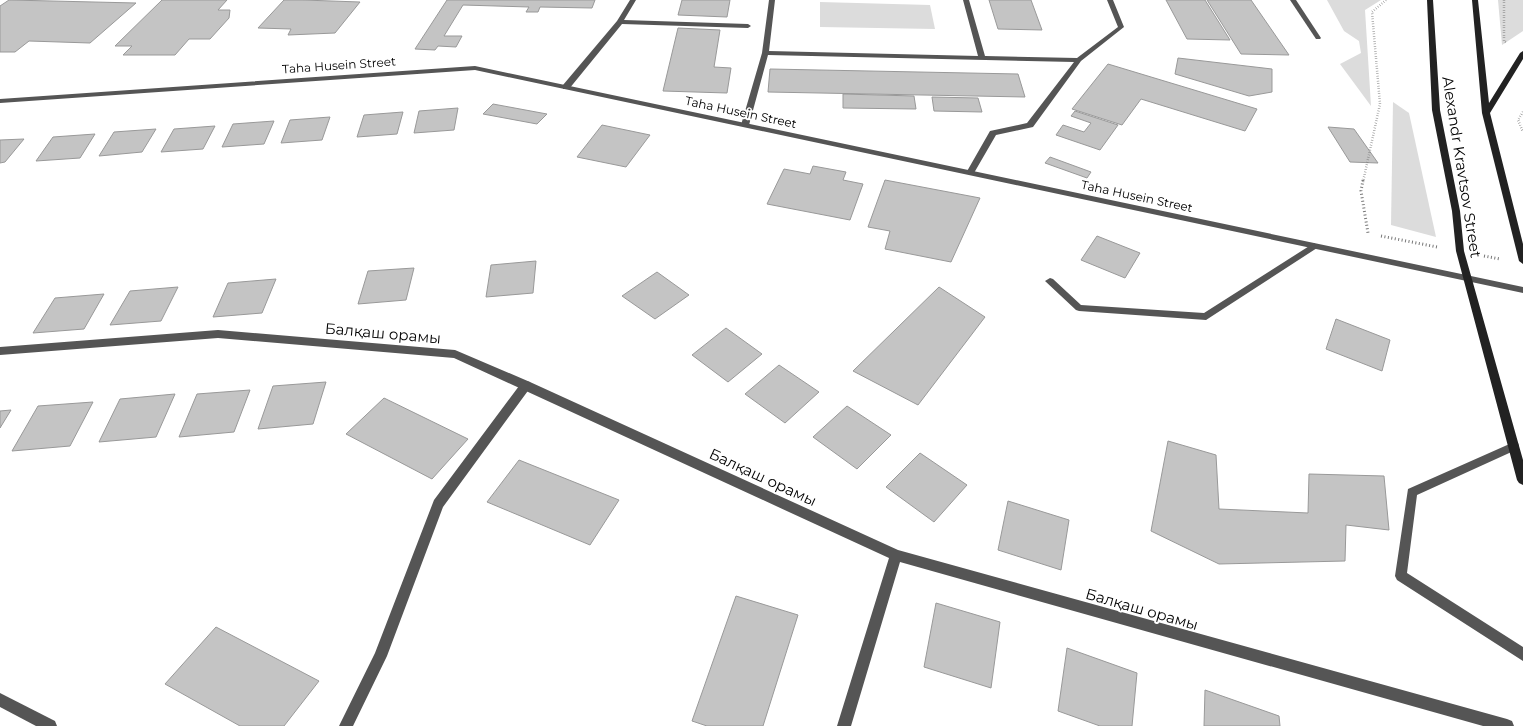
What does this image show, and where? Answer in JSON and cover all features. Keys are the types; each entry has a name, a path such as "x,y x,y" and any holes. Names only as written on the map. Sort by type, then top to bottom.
{"main road":[{"name":"Alexandr Kravtsov Street","path":"1430,0 1436,110 1456,211 1460,251 1523,480"},
{"path":"1475,0 1486,113 1523,261"},
{"path":"1486,113 1523,53"}],"street":[{"path":"566,87 620,22 633,0"},
{"path":"745,125 765,53 772,0"},
{"path":"966,0 982,58"},
{"path":"970,173 993,133 1030,126 1079,60 1121,27 1110,0"},
{"path":"1293,0 1318,38"},
{"path":"620,22 748,26"},
{"path":"765,53 1079,60"},
{"name":"Taha Husein Street","path":"0,101 475,68 1468,280 1523,290"},
{"path":"1050,281 1079,308 1206,316 1314,246"},
{"name":"Балқаш орамы","path":"0,351 218,334 455,354 896,555 1507,726"},
{"path":"346,726 380,656 438,504 526,385"},
{"path":"1514,446 1412,492 1401,576 1523,655"},
{"path":"844,726 896,555"},
{"path":"0,700 50,726"}],"path":[{"path":"1386,0 1372,12 1380,104 1361,191 1368,233 1505,260"},
{"path":"1504,0 1504,41 1510,44"},
{"path":"1523,112 1518,120 1523,132"}],"shaded area":[{"path":"1327,0 1381,0 1365,10 1371,106 1340,64 1361,53 1359,41 1344,31"},
{"path":"1498,0 1523,0 1523,31 1502,45"},
{"path":"820,2 930,5 935,29 820,27"},
{"path":"1393,102 1409,113 1436,237 1391,225"}],"building":[{"path":"9,0 136,3 90,43 29,41 15,52 0,52 0,6"},
{"path":"162,0 227,0 218,10 230,10 229,18 210,39 189,39 175,55 123,55 132,46 115,46"},
{"path":"284,0 360,2 335,33 288,35 291,29 258,28"},
{"path":"447,0 595,0 592,8 540,7 538,12 526,12 529,7 463,5 444,36 462,36 456,47 438,46 435,50 415,49"},
{"path":"682,0 730,0 727,17 678,15"},
{"path":"989,0 1031,0 1042,30 998,29"},
{"path":"1166,0 1205,0 1230,40 1187,39"},
{"path":"1207,0 1251,0 1289,55 1241,54"},
{"path":"678,28 720,30 714,67 731,68 727,93 663,91"},
{"path":"1178,58 1272,69 1272,92 1249,96 1175,74"},
{"path":"1108,64 1257,109 1245,131 1141,99 1122,125 1072,109"},
{"path":"770,69 1018,74 1025,97 768,92"},
{"path":"843,94 914,96 916,109 843,108"},
{"path":"932,97 978,98 982,112 934,111"},
{"path":"493,104 547,114 537,124 483,114"},
{"path":"458,108 454,130 414,133 419,111"},
{"path":"1075,111 1118,125 1100,150 1056,135 1063,125 1084,132 1091,123 1071,116"},
{"path":"403,112 397,134 357,137 364,115"},
{"path":"330,117 322,140 281,143 290,120"},
{"path":"274,121 264,144 222,147 233,124"},
{"path":"602,125 650,135 626,167 577,157"},
{"path":"215,126 203,149 161,152 174,129"},
{"path":"1328,127 1354,129 1378,163 1350,162"},
{"path":"156,129 142,152 99,156 114,132"},
{"path":"95,134 80,158 36,161 53,137"},
{"path":"24,139 5,162 0,163 0,140"},
{"path":"1050,157 1091,172 1087,178 1045,163"},
{"path":"813,166 846,172 843,180 863,184 850,220 767,204 784,169 810,174"},
{"path":"885,180 980,198 951,262 885,249 890,231 868,227"},
{"path":"1097,236 1140,253 1125,278 1081,260"},
{"path":"536,261 533,293 486,297 491,265"},
{"path":"414,268 406,300 358,304 368,271"},
{"path":"657,272 689,295 655,319 622,296"},
{"path":"276,279 262,313 213,317 228,283"},
{"path":"178,287 161,321 110,325 130,291"},
{"path":"939,287 985,317 918,405 853,371"},
{"path":"104,294 84,329 33,333 55,298"},
{"path":"1336,319 1390,340 1382,371 1326,349"},
{"path":"726,328 762,354 728,382 692,355"},
{"path":"779,365 819,392 785,423 745,394"},
{"path":"326,382 313,424 258,429 273,386"},
{"path":"250,390 234,432 179,437 197,394"},
{"path":"175,394 156,437 99,442 120,399"},
{"path":"384,398 468,439 432,479 346,434"},
{"path":"93,402 70,446 12,451 38,406"},
{"path":"847,406 891,435 857,469 813,437"},
{"path":"11,410 0,428 0,411"},
{"path":"1168,441 1216,455 1219,509 1308,513 1309,474 1384,476 1389,530 1346,525 1345,561 1219,564 1151,531"},
{"path":"920,453 967,485 934,522 886,487"},
{"path":"519,460 619,500 590,545 487,502"},
{"path":"1008,501 1069,520 1061,570 998,550"},
{"path":"736,596 798,615 763,726 707,726 692,721"},
{"path":"936,603 1000,622 991,688 924,667"},
{"path":"216,627 319,681 284,726 240,726 165,684"},
{"path":"1067,648 1137,673 1132,726 1100,726 1058,711"},
{"path":"1205,690 1279,716 1280,726 1204,726"}]}
